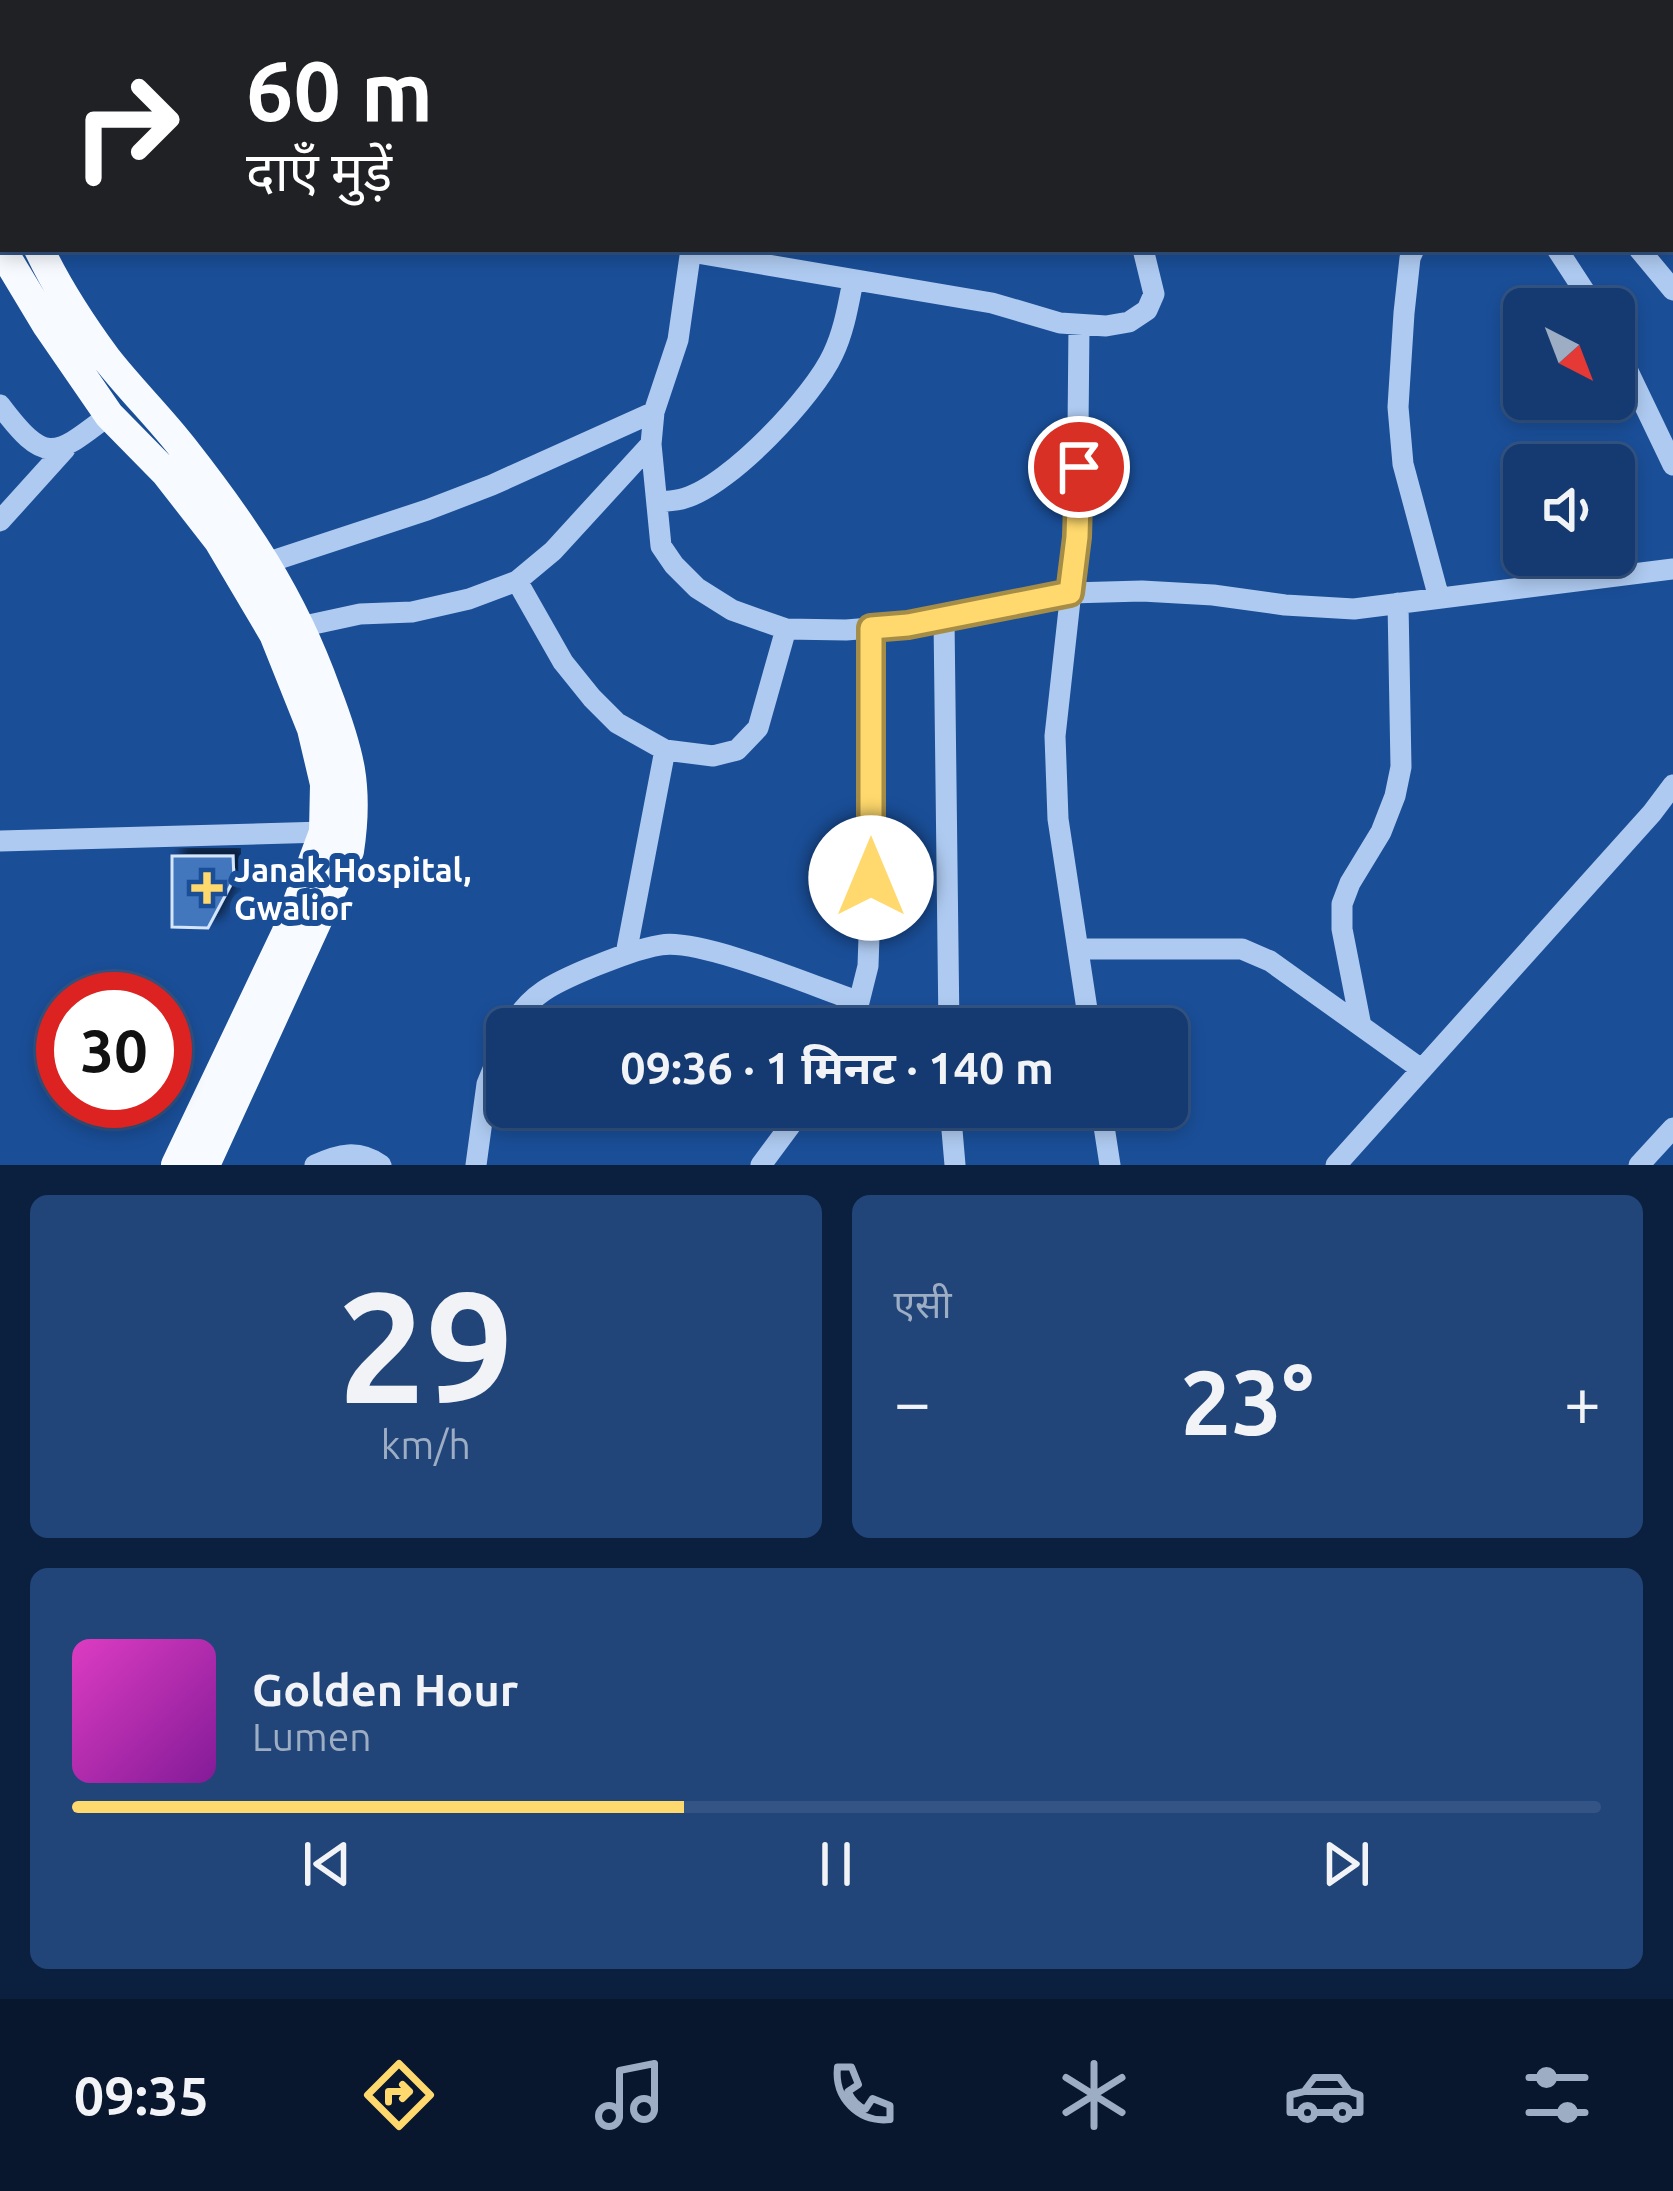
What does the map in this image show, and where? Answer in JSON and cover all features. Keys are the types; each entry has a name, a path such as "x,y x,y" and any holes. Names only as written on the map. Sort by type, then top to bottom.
{"main road":[{"path":"2,252 109,415 166,473 287,630 340,728 351,768 355,810 350,851 206,1165"},
{"path":"40,252 107,359 181,445 266,563 326,784 324,832 286,934 176,1165"}],"street":[{"path":"691,252 678,340 654,412 651,444 661,546 697,588 732,610 786,629 871,628 944,619 1070,593 1213,595 1354,609 1673,569"},
{"path":"696,252 992,303 1060,323 1106,326 1129,322 1147,310 1154,294 1144,252"},
{"path":"1413,252 1398,407 1403,464 1439,598"},
{"path":"1558,252 1582,288"},
{"path":"1641,252 1673,290"},
{"path":"657,502 687,498 713,484 793,409 832,357 853,281"},
{"path":"1079,325 1077,537 1054,736 1058,819 1087,1008"},
{"path":"1635,386 1673,465"},
{"path":"0,405 19,430 44,448 65,448"},
{"path":"266,563 470,494 654,412"},
{"path":"0,521 65,448 109,415"},
{"path":"287,630 361,614 412,612 469,599 517,581 553,551 651,444"},
{"path":"0,494 27,491"},
{"path":"517,581 563,662 592,698 617,723 664,750 713,756 736,751 758,728 786,629"},
{"path":"1361,1026 1342,929 1342,904 1381,832 1402,767 1398,603"},
{"path":"944,619 950,1008"},
{"path":"856,1008 868,966 871,628"},
{"path":"626,954 664,750"},
{"path":"1336,1165 1673,785"},
{"path":"0,842 324,832"},
{"path":"522,1008 562,980 665,944 699,948 859,1002"},
{"path":"1078,950 1242,949 1270,961 1421,1069"},
{"path":"476,1165 486,1091"},
{"path":"761,1165 788,1128"},
{"path":"952,1128 955,1165"},
{"path":"1104,1128 1110,1165"},
{"path":"1639,1165 1673,1128"},
{"path":"315,1165 357,1154 380,1165"}],"building":[{"path":"172,856 233,856 234,879 208,928 172,927"}],"place":[{"name":"Janak Hospital, Gwalior","path":"207,888"}],"route":[{"path":"871,878 871,628 1070,593 1079,467"}]}
